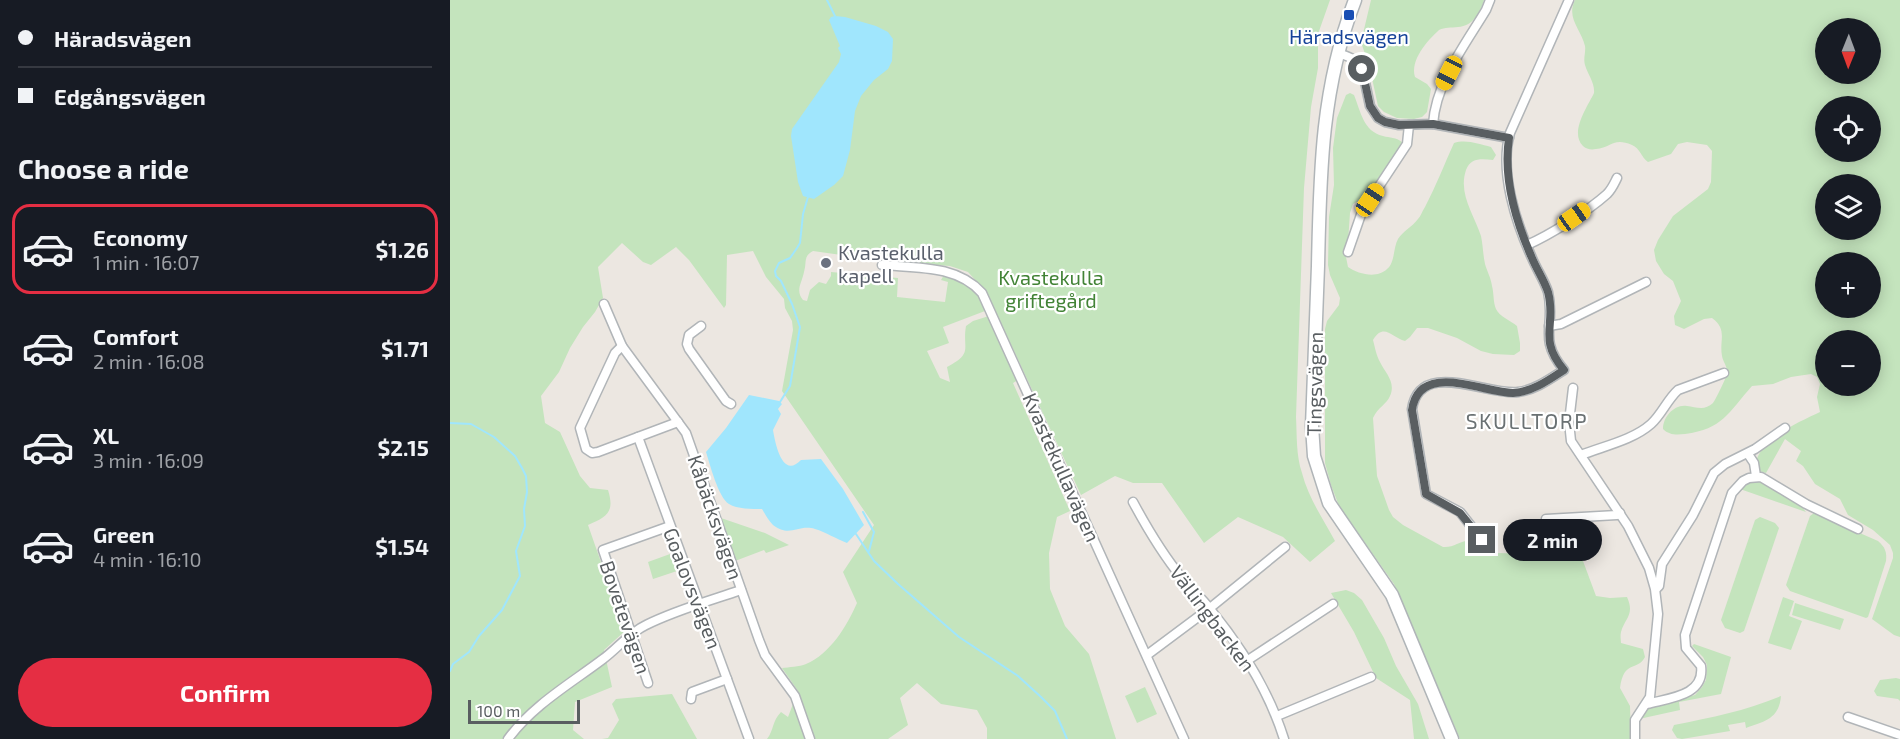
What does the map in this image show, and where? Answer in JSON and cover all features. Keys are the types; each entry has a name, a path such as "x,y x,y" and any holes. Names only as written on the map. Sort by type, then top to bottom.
{"street":[{"name":"Tingsvägen","path":"1355,0 1337,53 1321,153 1312,417 1314,456 1324,490 1333,508 1397,604 1452,739"},
{"path":"1433,124 1434,109 1442,86 1490,0"},
{"path":"1482,540 1460,513 1426,494 1412,410 1414,400 1426,387 1438,383 1463,383 1505,392 1520,392 1564,370 1550,350 1549,295 1527,245 1514,206 1508,176 1507,153 1509,138 1569,0"},
{"path":"1337,53 1351,57 1362,69 1367,98 1378,118 1392,124 1433,124 1509,138"},
{"path":"1348,252 1364,207 1407,144 1409,125"},
{"path":"1527,245 1607,194 1617,178"},
{"name":"Kvastekullavägen","path":"882,265 938,270 955,274 970,281 982,293 1184,739"},
{"path":"1549,326 1561,324 1646,282"},
{"name":"Kåbäcksvägen","path":"604,303 622,346 686,433 765,655 795,696 810,739"},
{"path":"700,326 689,335 687,344 726,401 731,404"},
{"path":"622,346 615,352 580,428 586,448 592,453 678,422"},
{"path":"1581,455 1645,429 1678,390 1724,373"},
{"path":"1573,388 1569,423 1571,441 1620,513 1649,568 1655,589 1658,614 1650,697 1635,720 1635,739"},
{"path":"1655,589 1659,586 1662,564 1693,515 1714,473 1725,464 1748,454 1785,428"},
{"name":"Goalovsvägen","path":"638,437 749,739"},
{"path":"1748,454 1754,463 1756,476"},
{"path":"1647,704 1685,693 1700,681 1701,666 1685,646 1686,632 1732,493 1743,481 1756,476 1766,479 1806,504 1857,530"},
{"name":"Vällingbacken","path":"1133,502 1144,524 1174,567 1210,608 1248,660 1277,716 1284,739"},
{"path":"1546,519 1620,513"},
{"name":"Bovetevägen","path":"648,682 603,550 670,526"},
{"path":"1147,655 1285,548"},
{"path":"508,739 539,707 605,658 632,632 647,624 741,590"},
{"path":"1248,660 1333,604"},
{"path":"1277,716 1371,677"},
{"path":"691,699 692,692 727,680"},
{"path":"1848,717 1900,735"}],"green space":[{"name":"Kvastekulla griftegård","path":"450,0 1330,0 1318,34 1318,68 1311,107 1304,188 1296,417 1298,452 1305,482 1316,508 1335,541 1310,562 1283,537 1238,517 1204,543 1162,483 1133,483 1115,476 1081,495 987,293 968,272 950,266 884,261 813,251 807,257 800,286 801,296 807,301 810,290 819,282 826,284 831,272 898,278 897,297 945,302 948,282 941,280 944,275 965,283 975,291 985,311 943,327 949,343 927,351 940,378 950,382 947,367 964,354 966,326 989,316 1018,380 1013,383 1070,511 1057,517 1049,553 1050,589 1065,626 1089,654 1116,739 987,739 987,728 977,710 941,704 917,683 900,698 908,725 888,739 767,739 781,712 788,717 798,691 782,668 803,665 823,653 843,630 853,612 857,603 843,572 874,525 782,391 793,330 792,321 785,308 784,299 766,277 753,251 727,255 726,305 724,308 689,260 676,247 651,265 643,262 622,243 598,267 603,298 570,348 559,372 541,396 545,423 560,432 580,476 590,488 608,490 610,497 608,513 588,525 625,631 604,650 612,687 575,702 573,730 584,739 450,739"},
{"path":"1371,0 1484,0 1472,21 1463,26 1439,30 1417,58 1415,77 1431,89 1427,112 1422,117 1397,118 1384,112 1378,106 1361,42"},
{"path":"1575,0 1900,0 1900,637 1872,619 1893,558 1890,545 1873,530 1848,515 1840,499 1815,484 1803,466 1796,461 1801,451 1785,439 1766,473 1759,471 1756,461 1766,445 1783,431 1820,412 1817,396 1881,396 1881,330 1815,330 1815,376 1811,374 1791,377 1773,384 1752,386 1717,424 1698,432 1679,434 1663,429 1667,416 1674,409 1682,406 1704,408 1713,403 1727,374 1721,350 1722,336 1717,322 1712,318 1704,319 1684,329 1675,325 1674,316 1681,301 1673,281 1664,274 1656,261 1654,250 1673,216 1708,189 1711,182 1712,151 1707,145 1687,142 1678,144 1671,154 1648,162 1637,148 1626,143 1616,142 1594,149 1587,149 1583,146 1579,140 1579,127 1594,89 1585,65 1585,46 1572,12"},
{"path":"1350,93 1354,95 1364,120 1371,130 1376,134 1402,142 1400,150 1373,193 1353,204 1345,252 1348,267 1357,272 1373,275 1383,272 1390,266 1398,239 1420,216 1454,143 1468,142 1491,147 1496,155 1493,160 1477,160 1468,166 1464,179 1465,196 1481,236 1496,309 1517,326 1520,343 1520,351 1514,355 1493,354 1428,328 1417,328 1405,341 1385,332 1381,332 1373,340 1392,386 1389,399 1373,418 1377,476 1389,510 1393,517 1403,525 1443,547 1467,541 1496,553 1573,555 1583,561 1596,596 1627,597 1630,612 1621,632 1621,643 1643,649 1645,657 1624,673 1620,688 1630,706 1631,739 1460,739 1394,584 1339,506 1325,463 1325,329 1327,321 1339,305 1340,298 1328,265 1329,217 1334,185 1333,148 1337,118 1346,95"},
{"path":"1751,482 1766,482 1806,512 1740,489"},
{"path":"1814,513 1878,541 1884,548 1886,561 1868,617 1790,591 1786,585 1810,516"},
{"path":"1760,517 1775,523 1779,528 1744,631 1740,633 1725,628 1721,620 1755,520"},
{"path":"721,518 765,533 789,545 766,553 764,550 735,561"},
{"path":"670,554 677,571 653,579 648,562"},
{"path":"1346,590 1362,600 1384,638 1396,666 1418,704 1429,739 1414,739 1410,700 1376,678 1354,632 1331,593"},
{"path":"1783,597 1794,601 1789,616 1802,621 1791,650 1768,643"},
{"path":"1795,603 1844,619 1840,630 1792,615"},
{"path":"1694,644 1731,657 1721,694 1679,702 1680,710 1639,719 1647,708 1695,695 1702,687 1706,680 1707,665 1703,657 1692,646"},
{"path":"1900,679 1900,701 1877,696 1874,691 1880,680"},
{"path":"1145,687 1157,714 1137,723 1125,696"},
{"path":"672,694 697,739 602,739 608,738 619,720 612,704 616,699"},
{"path":"1781,696 1777,710 1770,718 1746,728 1745,722 1728,725 1730,731 1682,739 1677,738 1672,730 1674,725 1742,710"}],"water":[{"path":"835,16 876,26 888,32 893,39 892,61 888,69 874,80 861,96 855,111 850,150 843,176 814,199 803,196 798,182 791,136 792,129 839,62 841,54 838,48 840,46 829,20"},
{"path":"749,395 779,401 782,404 778,409 781,414 773,430 784,462 794,465 801,460 821,459 843,489 864,525 847,543 815,529 804,528 789,531 779,529 773,525 762,509 736,507 729,504 721,495 706,452"}],"waterway":[{"path":"827,0 835,16"},
{"path":"780,402 790,386 800,327 792,304 775,271 779,263 790,258 800,243 803,214 808,197"},
{"path":"450,423 471,424 494,437 515,456 526,476 527,492 524,509 525,526 516,551 520,576 502,610 479,636 469,652 453,664 450,671"},
{"path":"863,512 874,532 869,551"},
{"path":"856,534 874,561 898,584 959,637 1018,676 1041,697 1055,711 1067,739"}],"place":[{"name":"Häradsvägen","path":"1349,15"},
{"name":"Kvastekulla kapell","path":"826,263"}],"district":[{"name":"SKULLTORP","path":"1527,420"}],"route":[{"path":"1362,69 1370,106 1378,118 1385,122 1399,125 1433,124 1509,138 1508,176 1514,206 1532,259 1547,288 1550,350 1564,370 1534,387 1514,393 1463,383 1438,383 1421,391 1414,400 1412,410 1426,494 1456,509 1468,520 1482,540"}]}
